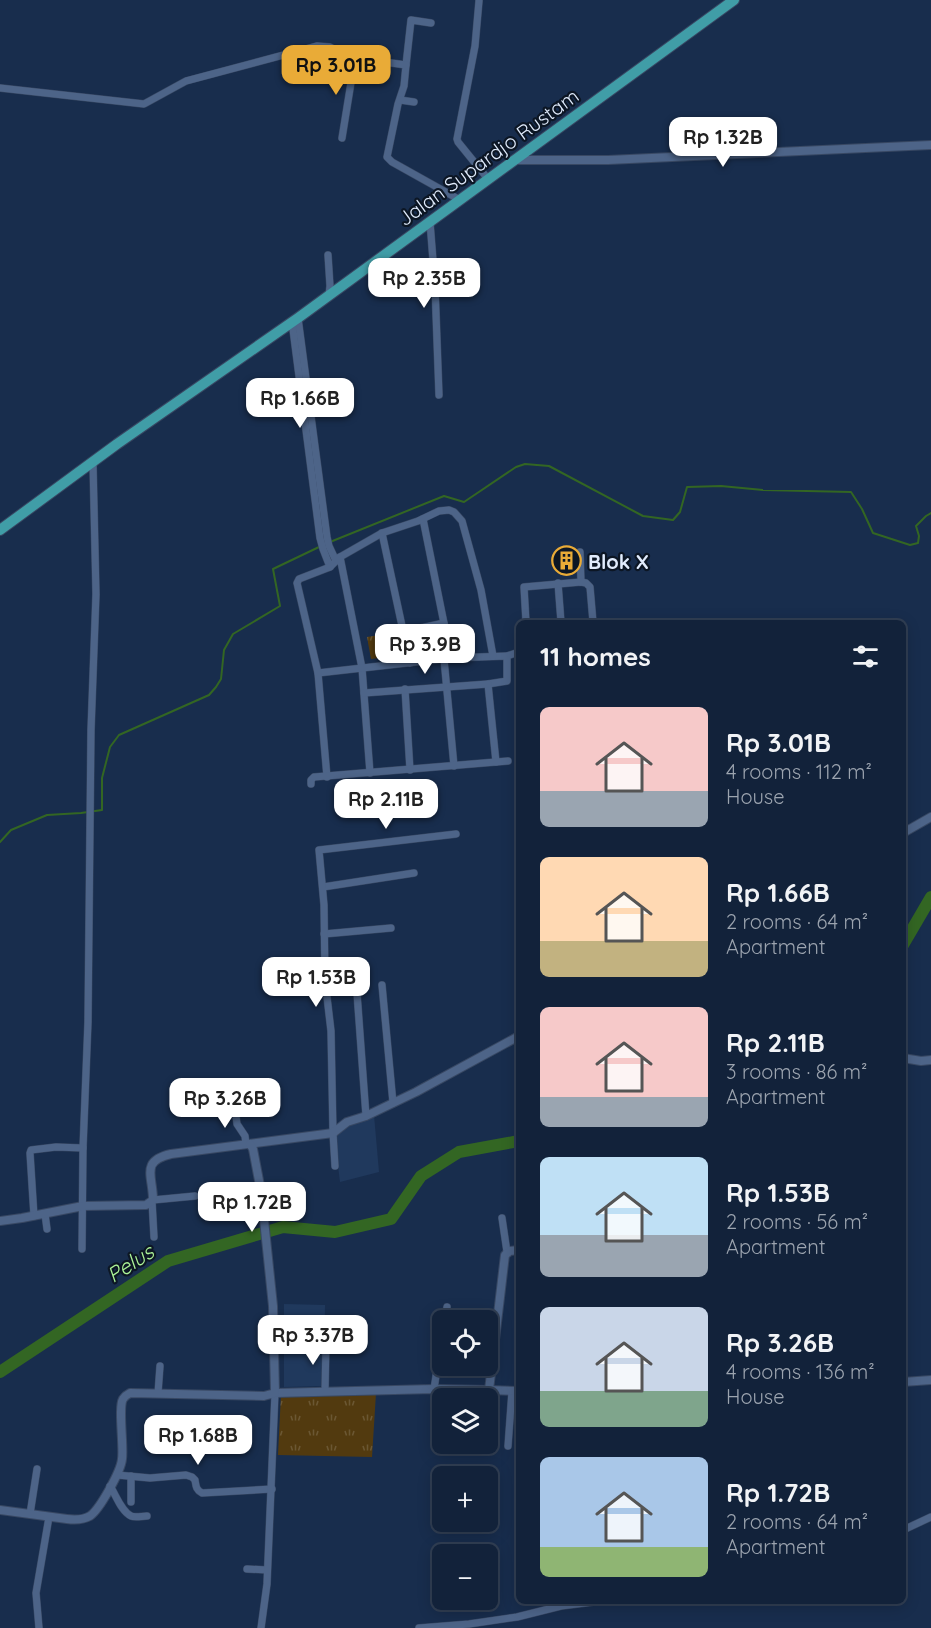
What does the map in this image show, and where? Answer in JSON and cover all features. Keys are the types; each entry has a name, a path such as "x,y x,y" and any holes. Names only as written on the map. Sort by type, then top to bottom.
{"highway":[{"name":"Jalan Supardjo Rustam","path":"0,530 127,437 295,320 734,0"}],"street":[{"path":"479,1 476,46 457,140 488,179"},
{"path":"431,23 411,20 404,86 387,154 388,160 460,200"},
{"path":"0,88 144,104 186,81 317,46 330,47 348,57 406,65"},
{"path":"342,138 355,58"},
{"path":"400,100 414,102"},
{"path":"514,160 608,159 931,145"},
{"path":"430,222 439,395"},
{"path":"328,255 329,295"},
{"path":"295,320 326,548 335,562 362,668 370,773"},
{"path":"82,1249 96,594 93,463"},
{"path":"327,777 318,673 297,583 301,578 335,562 382,533 440,511 454,512 462,521 481,590 493,656"},
{"path":"423,519 444,623 454,766"},
{"path":"382,533 410,663"},
{"path":"580,552 581,582"},
{"path":"526,620 524,587 581,582 590,587 593,620"},
{"path":"558,583 561,620"},
{"path":"403,632 444,623"},
{"path":"318,673 448,658 507,656 516,653"},
{"path":"364,693 505,682 507,681 507,656"},
{"path":"488,684 496,762"},
{"path":"405,689 410,770"},
{"path":"311,784 314,777 508,761"},
{"path":"906,831 931,818"},
{"path":"335,1166 331,1031 325,980 323,887 319,850 456,834"},
{"path":"323,887 414,873"},
{"path":"324,934 391,928"},
{"path":"382,985 393,1103"},
{"path":"357,993 366,1116"},
{"path":"154,1237 151,1169 155,1159 171,1154 333,1132 347,1122 393,1103 516,1038"},
{"path":"906,1058 931,1060"},
{"path":"235,1109 237,1124 253,1149 259,1180 273,1306 275,1393 272,1489 261,1628"},
{"path":"34,1216 31,1150 56,1147 83,1148"},
{"path":"0,1221 82,1206 146,1205 153,1201 195,1196"},
{"path":"45,1214 47,1229"},
{"path":"489,1388 507,1252 502,1218"},
{"path":"507,1252 516,1250"},
{"path":"325,1391 326,1342"},
{"path":"158,1393 160,1366"},
{"path":"906,1382 931,1380"},
{"path":"0,1510 78,1520 90,1515 99,1505 117,1475 122,1459 121,1404 124,1397 130,1393 264,1396 275,1393 432,1389"},
{"path":"498,1390 516,1391 508,1446"},
{"path":"30,1514 37,1481 37,1469"},
{"path":"117,1475 150,1478 188,1476 195,1480 198,1491 202,1493 272,1489"},
{"path":"131,1476 131,1502"},
{"path":"110,1486 130,1516 147,1516"},
{"path":"39,1628 36,1593 49,1517"},
{"path":"906,1529 931,1517"},
{"path":"247,1569 267,1570"},
{"path":"419,1628 517,1617 577,1604"}],"shaded area":[{"path":"374,1115 379,1172 340,1182 334,1133"},
{"path":"284,1304 325,1305 324,1386 284,1387"}],"green space":[{"path":"398,632 403,655 371,659 367,637"},
{"path":"376,1393 372,1457 278,1455 281,1394"}],"waterway":[{"path":"330,542 444,496 464,502 516,467 525,464 549,466 643,516 673,520 680,512 687,487 721,486 763,490 851,492 873,533 910,545 918,543 919,536 916,526 931,513"},
{"path":"0,842 11,830 47,815 102,810 102,778 110,747 119,735 209,695 221,679 224,650 233,634 280,606 273,569 319,547"},
{"name":"Pelus","path":"906,940 931,897"},
{"name":"Pelus","path":"0,1372 168,1261 283,1227 335,1232 391,1219 421,1176 459,1152 516,1142"}],"place":[{"name":"Blok X","path":"567,561"}]}
